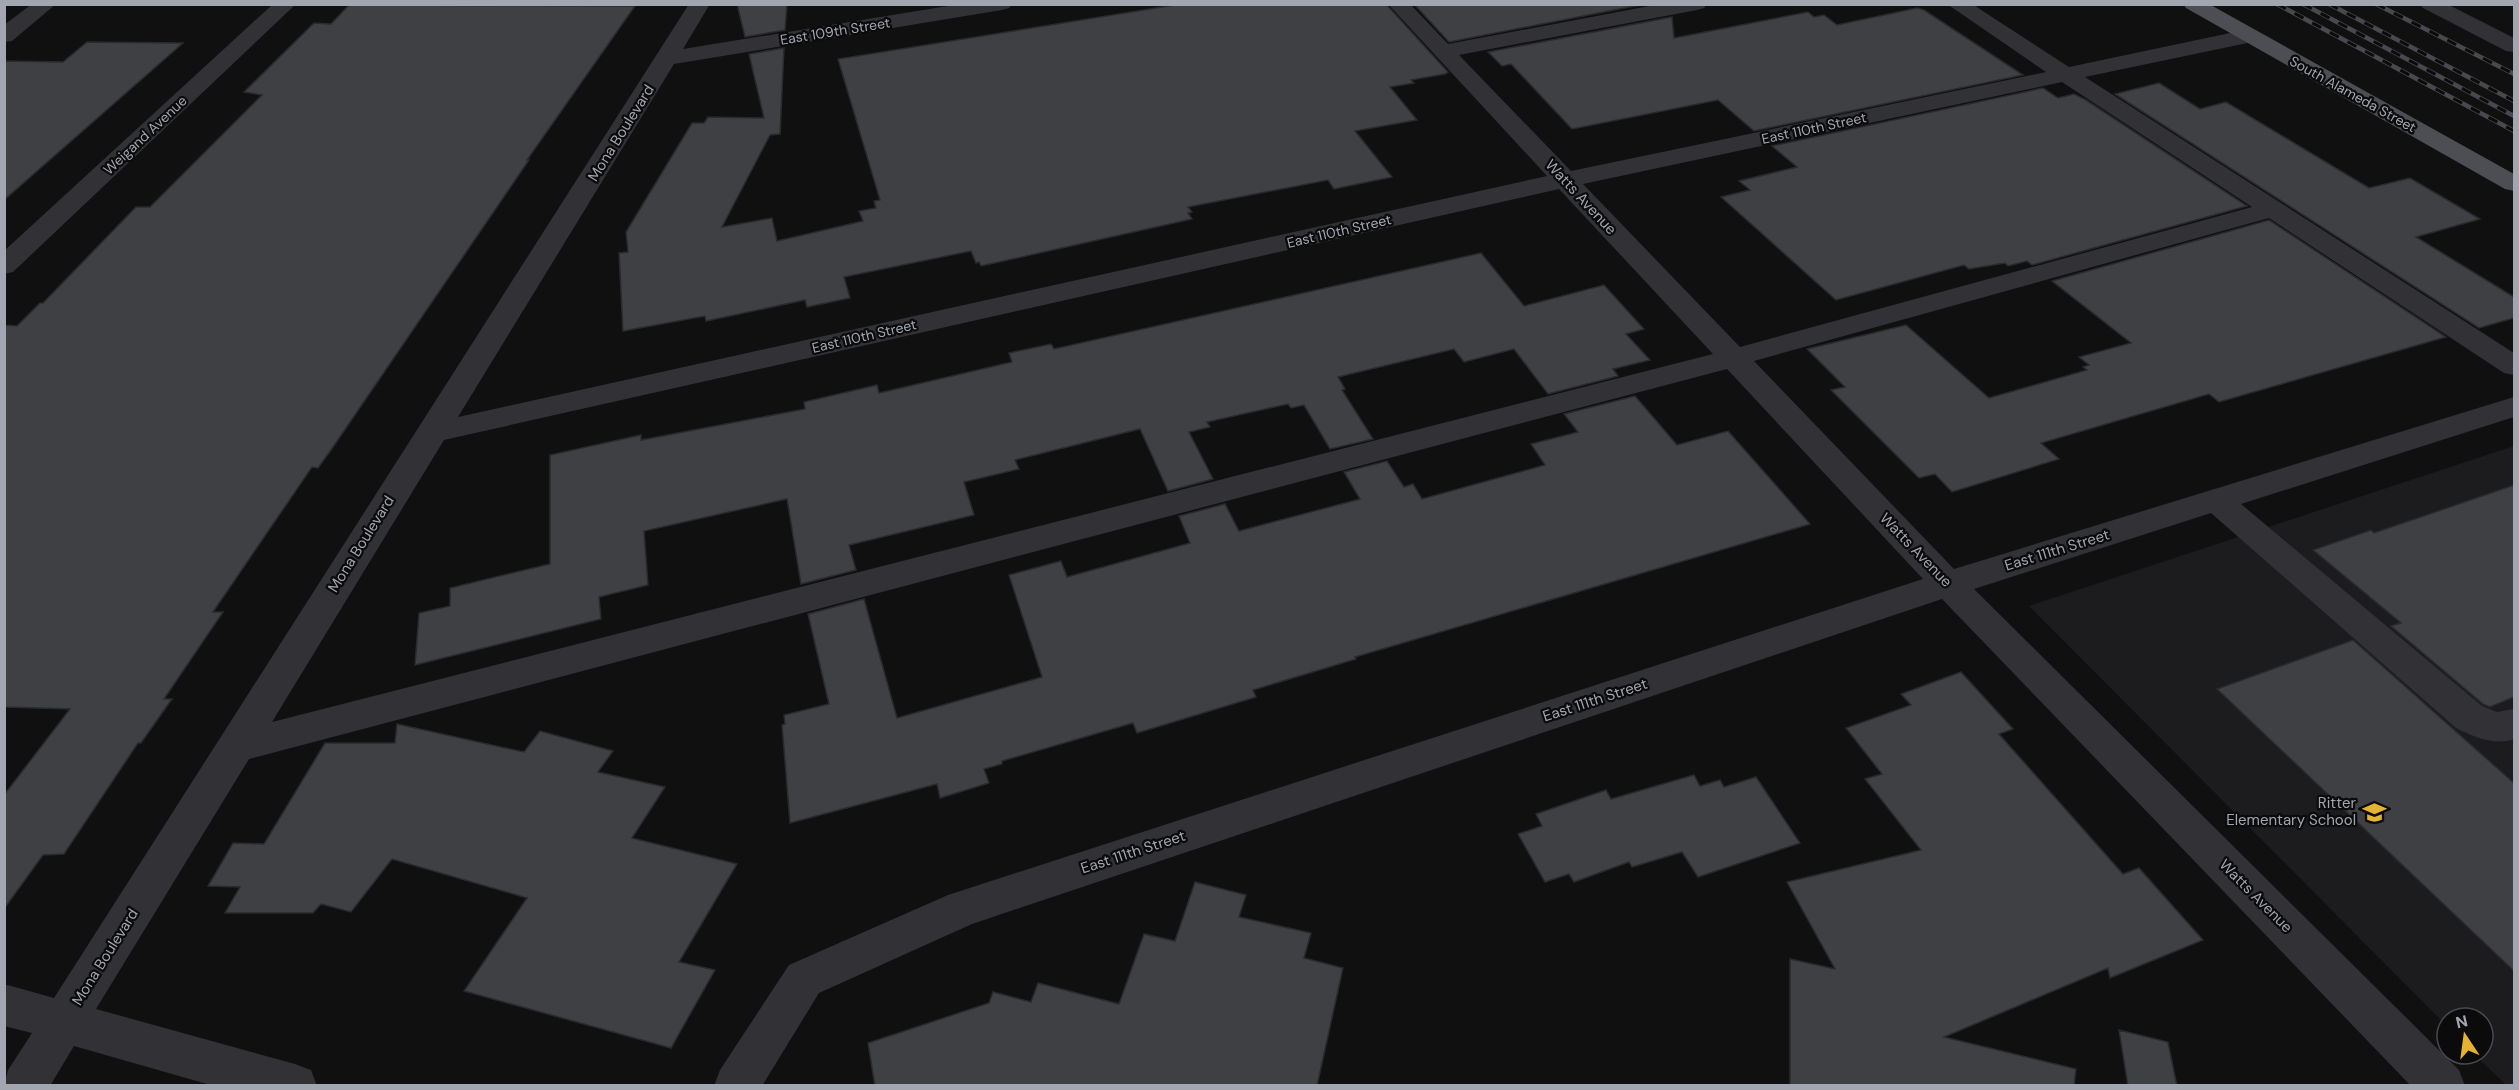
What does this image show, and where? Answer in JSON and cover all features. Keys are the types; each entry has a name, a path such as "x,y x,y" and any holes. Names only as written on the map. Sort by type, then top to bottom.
{"main road":[{"name":"South Alameda Street","path":"2193,4 2514,184"}],"street":[{"path":"4,36 46,4"},
{"name":"Weigand Avenue","path":"4,266 286,4"},
{"name":"Mona Boulevard","path":"24,1086 700,4"},
{"name":"East 109th Street","path":"668,58 1002,4"},
{"name":"Watts Avenue","path":"1398,4 1948,584 2443,1086"},
{"path":"1443,51 1697,4"},
{"path":"1957,4 2514,366"},
{"path":"2430,4 2514,46"},
{"name":"East 110th Street","path":"431,433 1565,180 2249,36"},
{"path":"235,747 1733,358 2274,208"},
{"name":"East 111th Street","path":"736,1086 804,979 963,908 1948,584 2514,407"},
{"path":"2216,500 2469,717 2487,726 2505,728 2514,724"},
{"path":"4,1005 295,1086"}],"shaded area":[{"name":"Ritter Elementary School","path":"2514,446 2514,1085 2506,1085 2486,1066 2495,1066 2495,1006 2435,1006 2435,1014 2029,606"}],"building":[{"path":"737,4 787,4 785,30 745,37"},
{"path":"1181,4 1386,4 1448,72 1411,80 1414,83 1390,87 1417,120 1355,131 1392,177 1334,189 1328,180 1188,207 1192,212 1188,213 1192,219 981,266 979,262 976,263 971,251 844,277 850,298 807,307 805,300 706,321 705,316 623,331 619,253 628,252 626,232 692,123 704,123 708,117 764,118 749,54 784,48 780,134 770,135 722,227 772,218 777,241 863,221 859,211 876,208 874,201 880,200 838,59"},
{"path":"1414,4 1645,4 1449,42"},
{"path":"349,5 635,6 527,160 529,160 331,450 318,468 312,467 213,612 223,612 164,699 172,699 141,743 138,743 64,854 43,855 4,909 4,795 70,709 4,707 4,325 17,326 40,303 43,303 136,207 150,207 262,95 244,92 314,23 331,24"},
{"path":"1917,8 1924,10 2023,75 1754,131 1718,100 1572,129 1511,64 1502,66 1488,52 1672,17 1674,38 1808,12 1814,17 1824,15 1837,25"},
{"path":"87,42 183,43 4,200 4,61 63,62"},
{"path":"2159,83 2200,109 2226,102 2369,188 2410,178 2480,219 2416,237 2514,297 2514,318 2479,328 2115,94"},
{"path":"2043,88 2058,98 2074,94 2086,100 2247,206 2032,265 2027,261 2008,266 2005,263 1969,269 1964,265 1836,300 1721,197 1750,190 1739,181 1797,167 1772,146"},
{"path":"2269,220 2446,337 2219,402 2209,394 2041,443 2059,459 1952,492 1935,474 1919,478 1831,390 1845,387 1807,349 1906,325 1989,398 2087,370 2083,367 2089,365 2079,357 2131,343 2052,281"},
{"path":"1481,253 1524,306 1604,285 1644,329 1626,334 1650,360 1613,369 1618,376 1548,394 1514,349 1464,362 1454,349 1338,377 1345,389 1342,390 1373,439 1330,449 1304,405 1291,408 1288,404 1207,422 1210,427 1189,432 1213,479 1168,491 1140,429 1015,460 1019,469 964,482 974,515 849,545 856,570 801,584 787,499 644,531 648,585 599,597 601,619 415,665 419,613 450,606 450,588 550,564 550,455 641,435 641,440 805,409 804,402 877,385 879,393 1012,362 1009,353 1051,344 1054,349"},
{"path":"1635,396 1677,445 1728,431 1810,524 1355,657 1356,659 1253,690 1256,697 1137,733 1133,723 1002,761 1002,764 984,769 989,783 940,798 937,784 790,823 782,725 785,724 784,715 829,704 808,614 864,599 897,718 1042,677 1009,575 1061,561 1067,577 1190,543 1179,516 1225,504 1239,531 1360,499 1344,472 1387,461 1404,487 1413,484 1422,499 1545,465 1531,444 1578,432 1564,414"},
{"path":"2514,485 2514,697 2490,707 2483,704 2391,626 2401,623 2313,550 2371,530 2374,533"},
{"path":"2353,640 2514,783 2514,971 2217,689"},
{"path":"1961,672 2013,729 1999,734 2123,874 2139,868 2203,940 2110,978 2108,968 1944,1037 2076,1069 2074,1086 1790,1086 1790,959 1835,969 1787,882 1921,850 1865,779 1882,774 1846,728 1911,705 1901,694"},
{"path":"397,724 524,752 540,731 613,751 598,772 665,787 632,838 737,864 679,962 715,970 671,1048 464,991 527,898 392,859 351,912 321,904 313,913 225,913 240,887 208,886 233,843 264,844 325,743 395,743"},
{"path":"1694,775 1700,786 1720,780 1724,787 1756,777 1800,843 1698,877 1682,852 1632,867 1629,862 1574,882 1569,874 1545,882 1518,834 1542,826 1536,814 1606,790 1611,799"},
{"path":"1195,882 1246,895 1239,917 1311,933 1304,958 1343,968 1317,1086 875,1086 868,1043 989,1003 993,992 1031,1002 1038,983 1119,1004 1144,934 1175,941"},
{"path":"2119,1030 2168,1042 2177,1086 2128,1086"}],"railway":[{"path":"2277,4 2514,131"},
{"path":"2303,4 2514,116"},
{"path":"2329,4 2514,101"},
{"path":"2376,4 2514,74"}],"place":[{"name":"Ritter Elementary School","path":"2374,812"}]}
